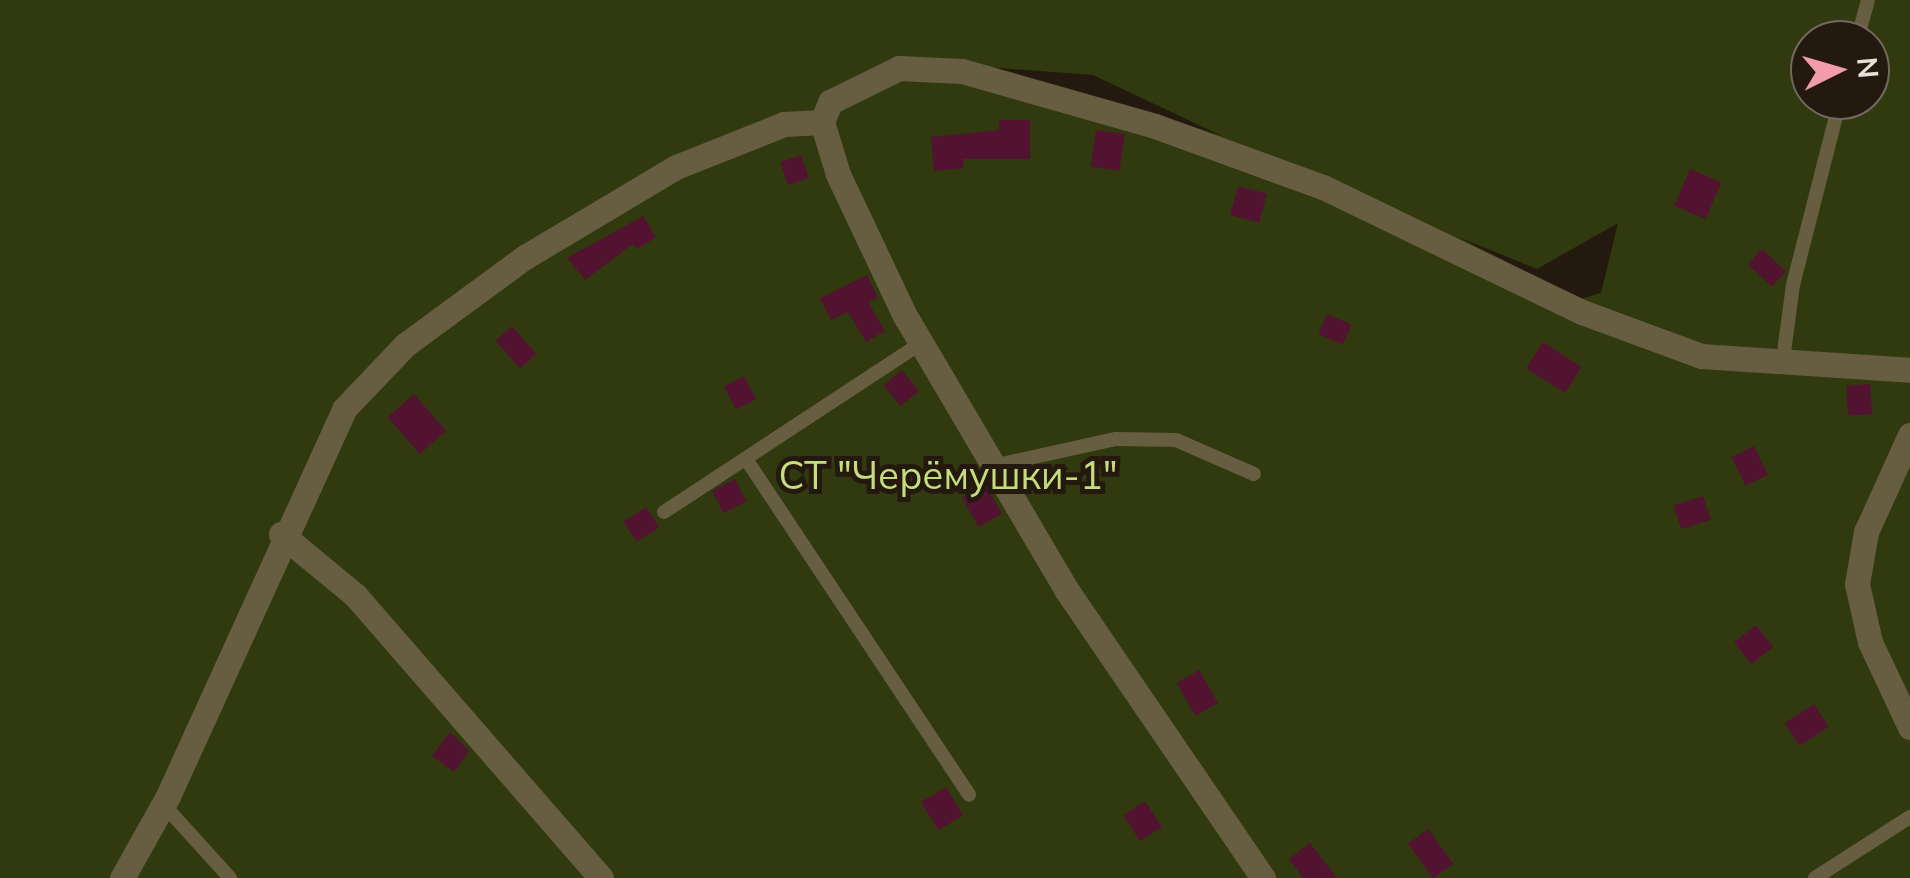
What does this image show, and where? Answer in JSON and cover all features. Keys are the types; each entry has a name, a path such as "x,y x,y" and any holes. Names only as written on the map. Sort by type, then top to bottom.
{"street":[{"path":"1263,878 1066,589 921,343 838,174 822,122 830,102 860,82 899,68 962,71 1155,126 1324,187 1582,312 1701,356 1782,368 1910,370"},
{"path":"122,878 164,804 282,534 344,409 406,344 525,256 676,167 784,124 822,122"},
{"path":"1908,719 1870,642 1858,584 1866,532 1910,435"},
{"path":"282,534 355,596 601,878"}],"lane":[{"path":"1782,368 1793,284 1835,120"},
{"path":"664,512 921,343"},
{"path":"994,466 1116,439 1176,440 1254,474"},
{"path":"746,459 969,795"},
{"path":"164,804 230,878"},
{"path":"1815,878 1910,817"}],"green space":[{"name":"СТ \"Черёмушки-1\"","path":"0,0 1910,0 1910,878 0,878","holes":["959,65 1093,75 1222,136 1157,115","1618,223 1601,293 1580,299 1456,236 1537,269"]}],"building":[{"path":"999,120 1030,120 1030,159 963,159 964,168 934,171 931,137 999,130"},
{"path":"1096,130 1125,134 1120,171 1091,167"},
{"path":"801,155 809,178 788,185 780,162"},
{"path":"1690,169 1721,182 1706,219 1674,206"},
{"path":"1238,186 1267,194 1259,223 1230,215"},
{"path":"643,216 656,237 637,249 633,244 585,280 567,258"},
{"path":"1762,249 1786,272 1772,287 1748,264"},
{"path":"867,275 878,298 868,302 885,331 866,342 848,312 831,320 820,298"},
{"path":"1327,314 1352,325 1343,345 1318,334"},
{"path":"512,326 536,354 520,368 495,340"},
{"path":"1543,342 1582,367 1565,393 1526,368"},
{"path":"902,370 919,391 900,406 883,385"},
{"path":"744,376 756,399 736,410 724,387"},
{"path":"1870,384 1872,414 1848,416 1846,386"},
{"path":"414,394 446,431 420,454 388,417"},
{"path":"1754,446 1768,475 1746,486 1732,457"},
{"path":"735,479 746,501 723,513 712,491"},
{"path":"985,484 1002,513 979,527 962,498"},
{"path":"1703,496 1711,520 1681,529 1674,506"},
{"path":"646,507 659,527 636,542 623,522"},
{"path":"1756,625 1773,647 1751,664 1734,642"},
{"path":"1199,670 1218,703 1195,716 1176,683"},
{"path":"1814,704 1829,727 1799,746 1785,723"},
{"path":"450,732 469,751 454,772 432,756"},
{"path":"946,787 963,815 938,830 921,802"},
{"path":"1145,801 1162,827 1140,841 1123,815"},
{"path":"1428,829 1453,864 1433,878 1408,844"},
{"path":"1310,843 1337,878 1303,878 1289,859"}]}
